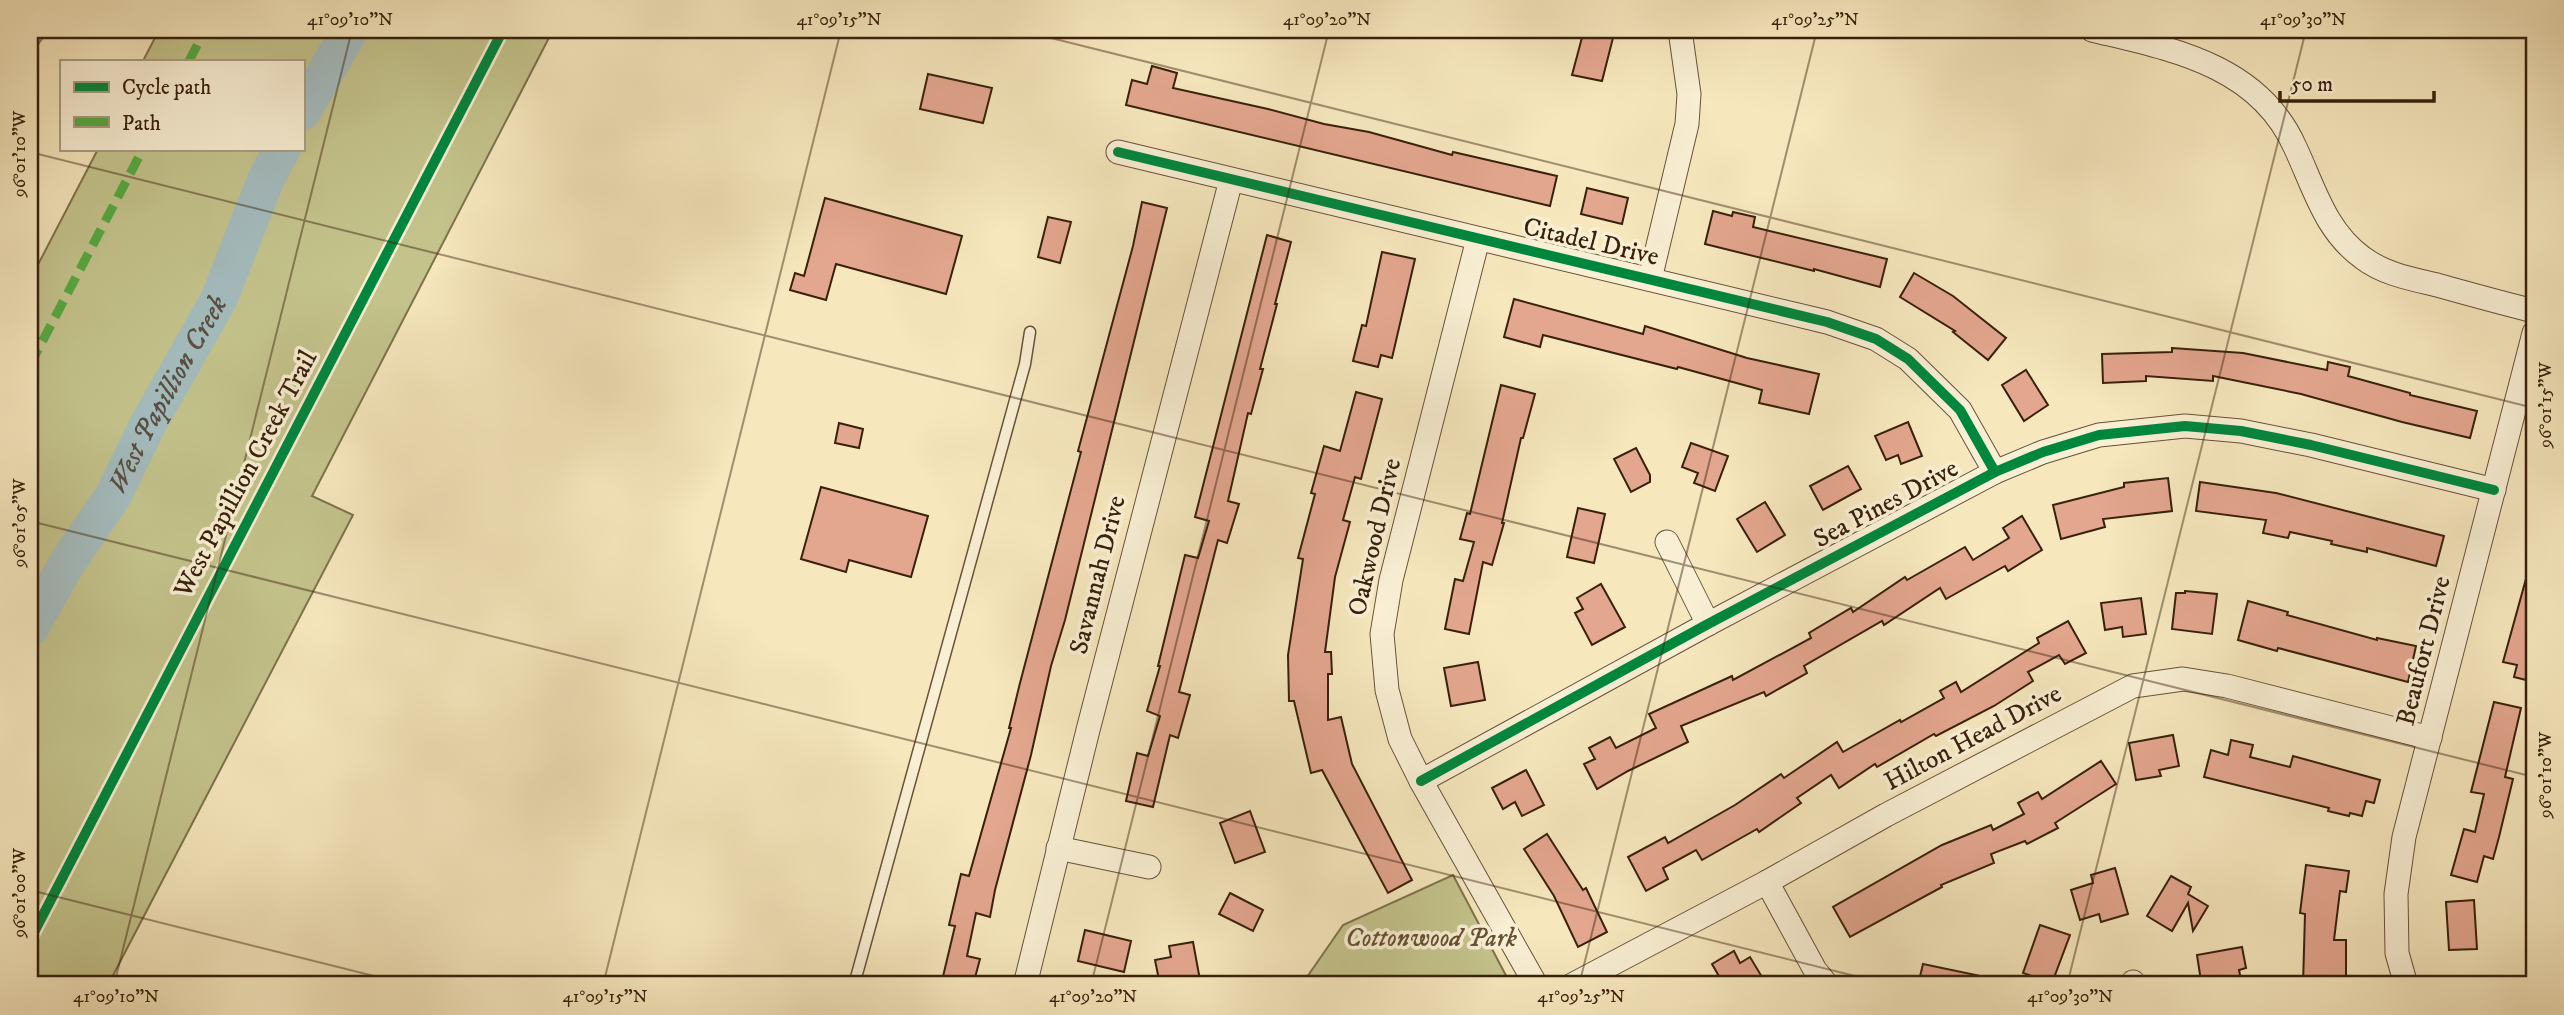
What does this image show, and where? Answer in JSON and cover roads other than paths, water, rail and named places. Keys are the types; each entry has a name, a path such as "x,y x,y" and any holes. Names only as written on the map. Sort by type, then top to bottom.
{"street":[{"path":"1650,279 1687,124 1689,94 1680,30"},
{"path":"2092,30 2199,58 2242,83 2264,102 2281,122 2294,143 2325,217 2344,243 2365,260 2390,273 2534,312"},
{"name":"Citadel Drive","path":"1118,152 1827,322 1876,339 1909,359 1960,411 1995,472"},
{"name":"Savannah Drive","path":"1025,985 1157,460 1231,180"},
{"name":"Oakwood Drive","path":"1478,239 1391,580 1382,634 1387,690 1399,739 1536,985"},
{"name":"Beaufort Drive","path":"2406,985 2397,953 2396,894 2404,836 2534,332"},
{"name":"Sea Pines Drive","path":"1421,781 1707,624 1995,472 2043,452 2099,435 2185,426 2241,431 2494,490"},
{"path":"1667,542 1707,624"},
{"name":"Hilton Head Drive","path":"1572,985 1767,882 1886,815 2133,686 2183,679 2205,682 2430,738"},
{"path":"1058,848 1149,867"},
{"path":"1767,882 1815,970 1827,985"}],"lane":[{"path":"854,985 1025,365 1030,332"}],"water":[{"path":"30,30 49,30 36,47 30,68"}],"waterway":[{"name":"West Papillion Creek","path":"304,109 350,30"},
{"name":"West Papillion Creek","path":"30,628 69,560 113,496 147,426 219,299 266,179 281,150"}],"park label":[{"name":"Cottonwood Park","path":"1431,938"}]}
